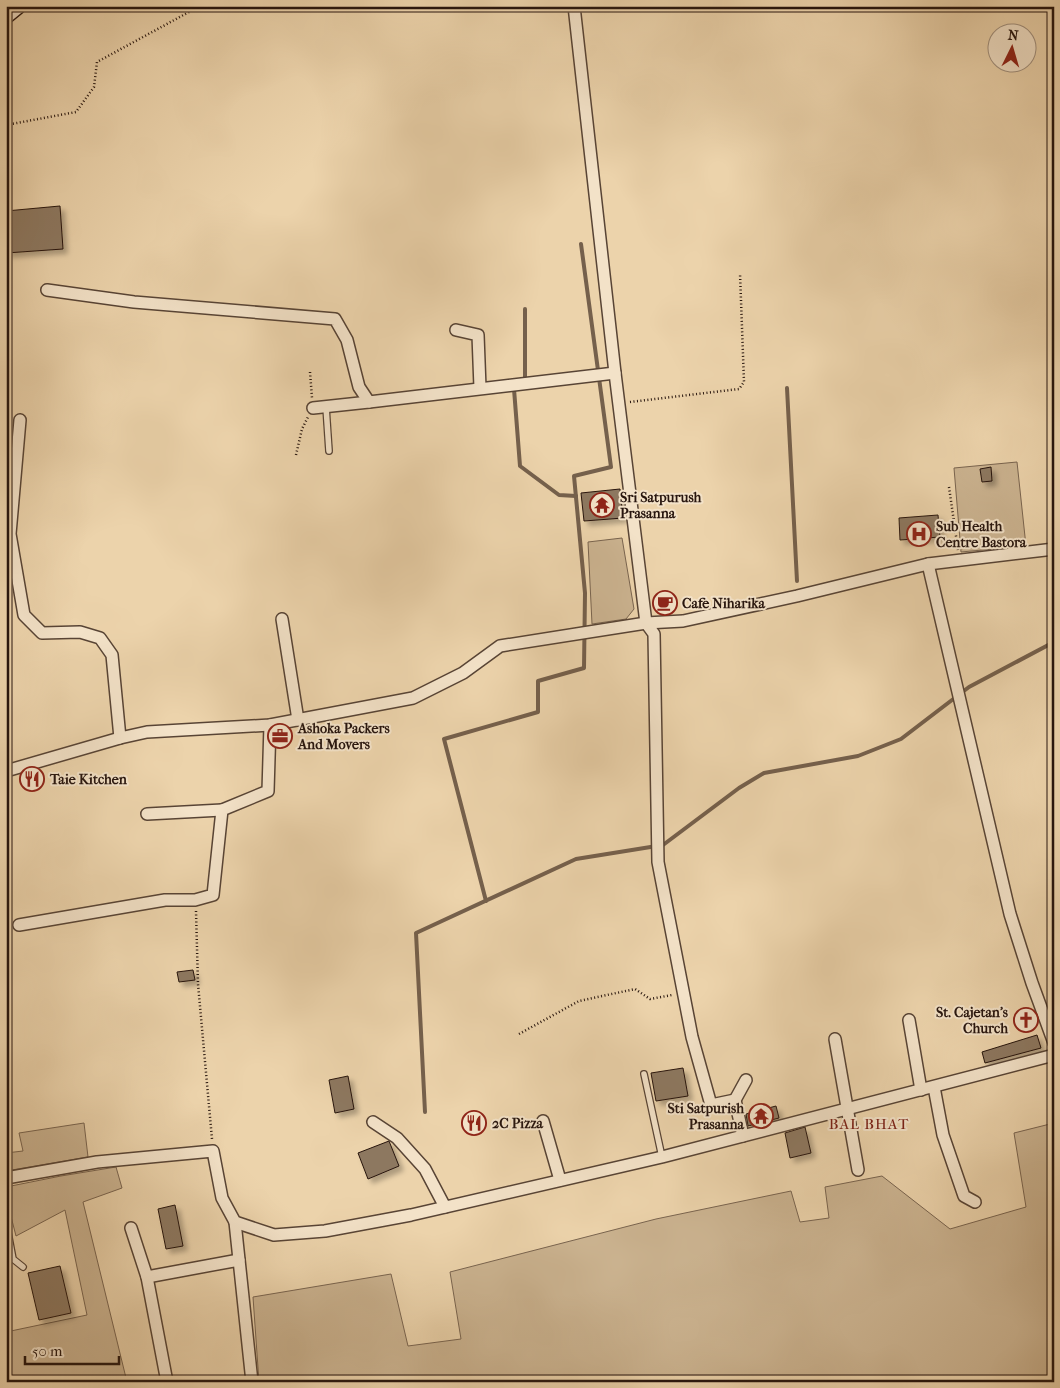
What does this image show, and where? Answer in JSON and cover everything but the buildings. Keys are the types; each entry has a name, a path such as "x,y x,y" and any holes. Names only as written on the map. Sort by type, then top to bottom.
{"street":[{"path":"6,16 17,6"},
{"path":"574,6 615,373 646,623 654,634 658,862 692,1037 711,1104 735,1100"},
{"path":"47,290 134,302 335,319 347,340 360,387 369,402"},
{"path":"456,330 478,335 480,388"},
{"path":"313,408 615,373"},
{"path":"20,420 10,534 24,615 42,633 80,632 100,638 112,655 120,738"},
{"path":"6,771 147,732 270,725 412,698 463,673 500,646 646,623 683,621 928,564 1054,549"},
{"path":"928,564 1010,914 1054,1043"},
{"path":"282,619 298,720"},
{"path":"147,814 222,810 268,791 270,725"},
{"path":"19,925 165,900 195,900 213,895 222,810"},
{"path":"910,1020 921,1090"},
{"path":"835,1039 858,1170"},
{"path":"235,1222 274,1235 325,1231 445,1207 662,1157 1054,1055"},
{"path":"743,1136 735,1100 746,1080"},
{"path":"934,1087 943,1135 964,1196 975,1202"},
{"path":"543,1121 560,1180"},
{"path":"373,1122 397,1138 425,1169 445,1207"},
{"path":"6,1178 97,1162 213,1151 222,1198 235,1222 252,1382"},
{"path":"132,1228 147,1277 167,1382"},
{"path":"147,1277 238,1260"}],"lane":[{"path":"326,407 329,451"},
{"path":"644,1074 662,1157"},
{"path":"6,1222 13,1259 23,1267"}],"path":[{"path":"6,125 76,112 94,87 97,62 200,6"},
{"path":"619,403 739,389 744,382 740,273"},
{"path":"296,454 302,429 313,408 310,372"},
{"path":"949,487 960,560"},
{"path":"195,900 198,984 213,1151"},
{"path":"519,1034 579,1002 635,988 650,999 684,993"}],"shaded area":[{"path":"1017,462 1026,546 961,552 954,468"},
{"path":"622,538 634,609 626,619 592,624 588,542"},
{"path":"84,1123 88,1157 6,1171 6,1153 23,1151 19,1133"},
{"path":"1054,1123 1054,1382 259,1382 253,1297 391,1274 408,1346 461,1339 450,1272 656,1219 791,1191 800,1222 829,1218 825,1187 882,1176 950,1229 1026,1207 1014,1133"},
{"path":"116,1167 122,1188 83,1202 127,1382 6,1382 6,1332 87,1315 65,1210 16,1236 6,1197 6,1187"}],"waterway":[{"path":"486,901 444,739 538,712 538,681 584,668 585,593 574,476 611,467 581,244"},
{"path":"525,309 525,381"},
{"path":"787,388 797,581"},
{"path":"517,389 514,389 520,466 559,495 576,496"},
{"path":"425,1112 416,933 576,859 663,845 739,788 764,773 858,756 901,739 969,687 1054,642"}],"place":[{"name":"Sri Satpurush Prasanna","path":"602,505"},
{"name":"Sub Health Centre Bastora","path":"919,534"},
{"name":"Cafe Niharika","path":"665,603"},
{"name":"Ashoka Packers And Movers","path":"280,736"},
{"name":"Taie Kitchen","path":"32,779"},
{"name":"St. Cajetan’s Church","path":"1026,1020"},
{"name":"Sti Satpurish Prasanna","path":"761,1116"},
{"name":"2C Pizza","path":"474,1123"}],"district":[{"name":"BAL BHAT","path":"869,1124"}]}
